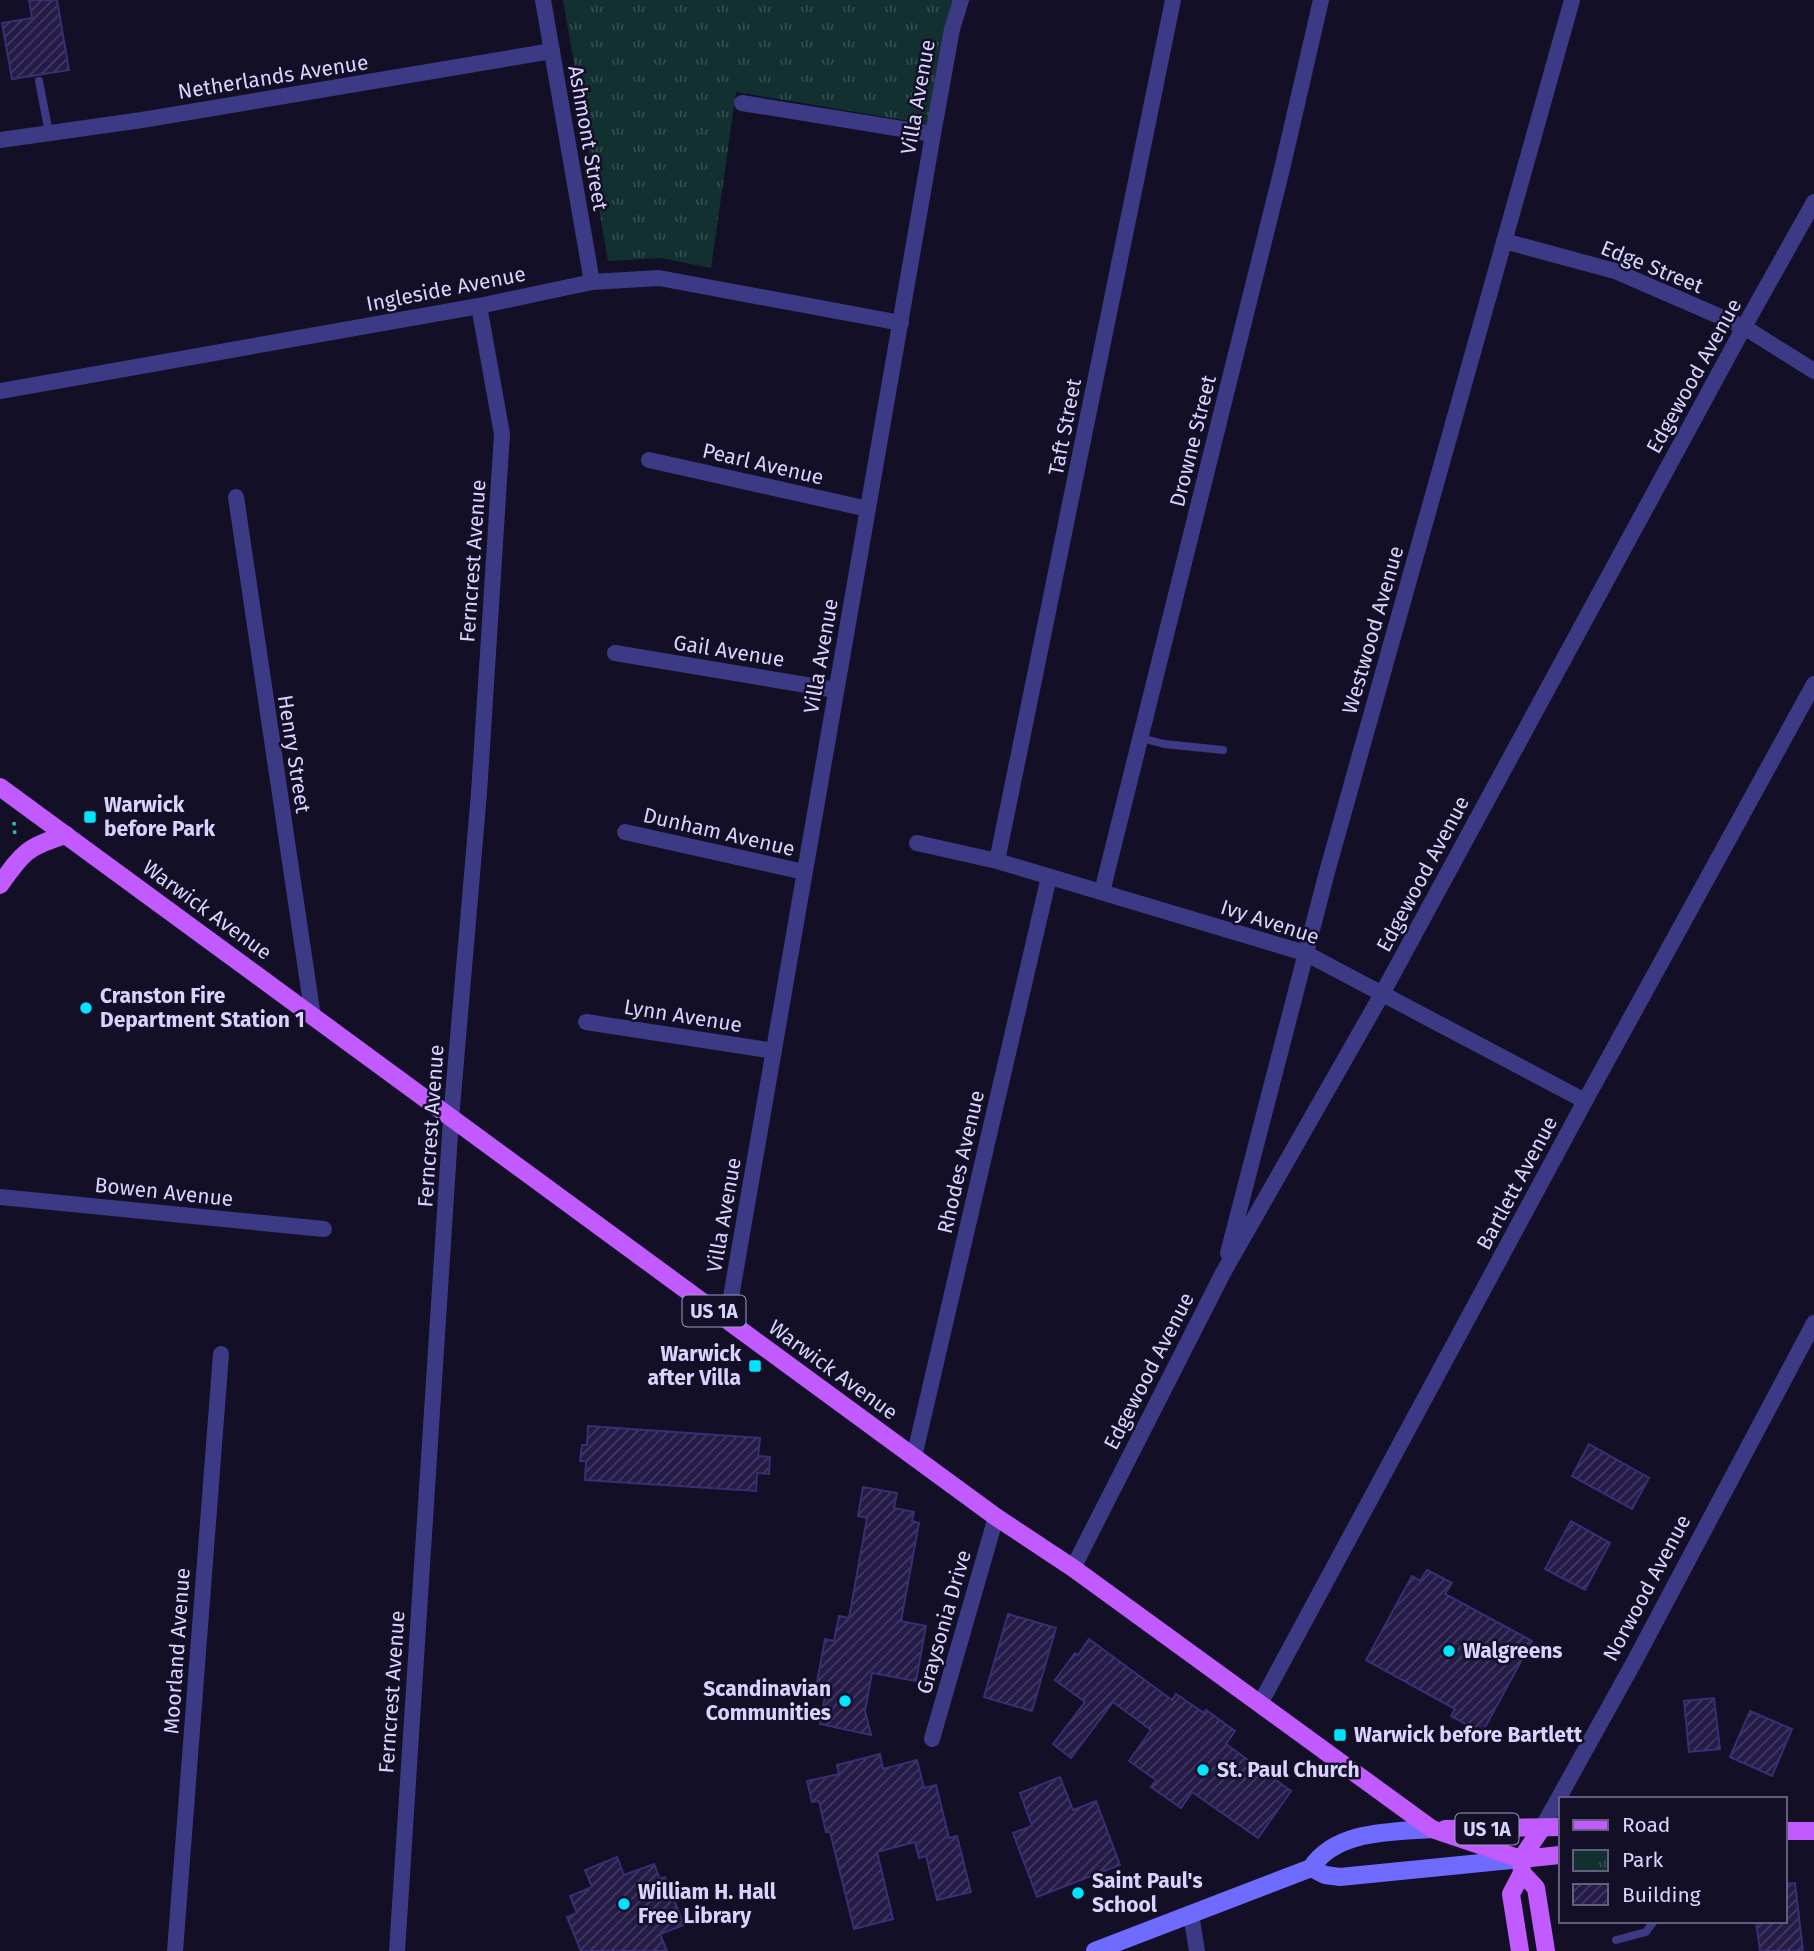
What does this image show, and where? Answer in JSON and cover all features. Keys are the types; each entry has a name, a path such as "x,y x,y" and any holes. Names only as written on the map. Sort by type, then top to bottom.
{"main road":[{"name":"Warwick Avenue","path":"0,787 996,1517 1073,1567 1432,1829 1521,1866"},
{"path":"0,885 19,857 40,842 66,835"},
{"path":"1542,1828 1559,1827"},
{"name":"US 1A","path":"1432,1829 1542,1828"},
{"name":"Norwood Avenue","path":"1520,1951 1511,1894 1521,1866 1542,1828"},
{"path":"1095,1951 1311,1868 1325,1851 1347,1841 1382,1833 1432,1829"},
{"path":"1786,1831 1814,1830"},
{"path":"1311,1868 1340,1878 1521,1866 1559,1855"},
{"name":"US 1A","path":"1521,1866 1536,1888 1546,1951"}],"street":[{"name":"Ashmont Street","path":"543,0 592,282"},
{"name":"Villa Avenue","path":"727,1320 933,134 952,29 961,0"},
{"name":"Taft Street","path":"998,862 1173,0"},
{"name":"Drowne Street","path":"1102,892 1282,169 1321,0"},
{"name":"Westwood Avenue","path":"1223,1273 1306,953 1572,0"},
{"name":"Netherlands Avenue","path":"0,140 142,120 552,51"},
{"path":"742,103 933,134"},
{"name":"Edgewood Avenue","path":"1073,1567 1223,1273 1382,994 1814,202"},
{"name":"Edge Street","path":"1504,242 1615,271 1744,327 1814,371"},
{"name":"Ingleside Avenue","path":"0,391 479,306 592,282 659,278 901,323"},
{"name":"Ferncrest Avenue","path":"397,1951 451,1119 479,793 502,434 479,306"},
{"name":"Pearl Avenue","path":"649,460 868,509"},
{"name":"Henry Street","path":"236,498 313,1017"},
{"name":"Gail Avenue","path":"615,653 836,690"},
{"name":"Bartlett Avenue","path":"1260,1704 1585,1101 1814,684"},
{"name":"Dunham Avenue","path":"625,832 804,872"},
{"name":"Ivy Avenue","path":"917,842 998,862 1306,953 1585,1101"},
{"name":"Rhodes Avenue","path":"914,1457 1049,877"},
{"name":"Lynn Avenue","path":"586,1022 774,1051"},
{"name":"Bowen Avenue","path":"0,1197 324,1230"},
{"name":"Norwood Avenue","path":"1559,1797 1814,1323"},
{"name":"Moorland Avenue","path":"175,1951 221,1354"},
{"name":"Graysonia Drive","path":"932,1739 996,1517"},
{"name":"Norwood Avenue","path":"1542,1828 1559,1797"},
{"path":"1191,1914 1197,1951"}],"lane":[{"path":"39,80 49,133"},
{"path":"1141,738 1164,744 1223,750"},
{"path":"1616,1940 1646,1932 1653,1923"}],"path":[{"path":"14,822 16,842"}],"green space":[{"path":"563,0 953,0 945,25 927,124 736,92 711,268 661,258 608,261"}],"building":[{"path":"29,0 57,0 69,70 12,79 2,23 32,18"},
{"path":"588,1426 760,1438 758,1456 770,1457 769,1474 757,1473 756,1491 585,1480 586,1461 580,1461 582,1445 587,1445"},
{"path":"1589,1444 1649,1478 1632,1509 1572,1476"},
{"path":"863,1487 897,1493 894,1508 914,1512 912,1521 919,1523 901,1621 926,1626 916,1681 872,1673 865,1711 871,1735 820,1724 827,1684 817,1682 825,1639 834,1641 839,1616 849,1618 867,1518 858,1516"},
{"path":"1571,1521 1610,1543 1585,1590 1545,1569"},
{"name":"Walgreens","path":"1427,1570 1452,1583 1445,1594 1532,1641 1482,1733 1451,1716 1455,1709 1366,1660 1412,1576 1420,1581"},
{"path":"1008,1614 1056,1628 1032,1711 984,1697"},
{"name":"St. Paul Church","path":"1089,1639 1172,1700 1176,1694 1204,1713 1206,1710 1235,1731 1226,1744 1291,1791 1258,1838 1192,1792 1181,1808 1151,1787 1156,1780 1129,1761 1151,1730 1113,1702 1071,1758 1053,1744 1085,1702 1055,1680"},
{"path":"1714,1698 1720,1749 1689,1752 1684,1701"},
{"path":"1750,1711 1792,1729 1772,1776 1730,1757"},
{"path":"880,1754 883,1769 917,1760 924,1788 936,1785 949,1838 957,1836 971,1892 937,1900 926,1856 919,1858 915,1842 877,1852 893,1919 854,1929 830,1832 826,1832 819,1801 812,1802 807,1781 839,1774 837,1765"},
{"path":"1060,1777 1073,1810 1096,1801 1120,1865 1037,1897 1013,1833 1032,1826 1020,1793"},
{"name":"William H. Hall Free Library","path":"617,1857 624,1875 654,1864 660,1879 665,1877 684,1925 660,1934 667,1951 581,1951 567,1917 577,1913 570,1896 592,1887 585,1870"},
{"path":"1795,1883 1803,1951 1760,1951 1756,1923 1786,1923 1786,1884"}],"place":[{"name":"Warwick before Park","path":"90,817"},
{"name":"Cranston Fire Department Station 1","path":"86,1008"},
{"name":"Warwick after Villa","path":"755,1366"},
{"name":"Walgreens","path":"1449,1651"},
{"name":"Scandinavian Communities","path":"845,1701"},
{"name":"Warwick before Bartlett","path":"1340,1735"},
{"name":"St. Paul Church","path":"1203,1770"},
{"name":"Saint Paul's School","path":"1078,1893"},
{"name":"William H. Hall Free Library","path":"624,1904"}]}
